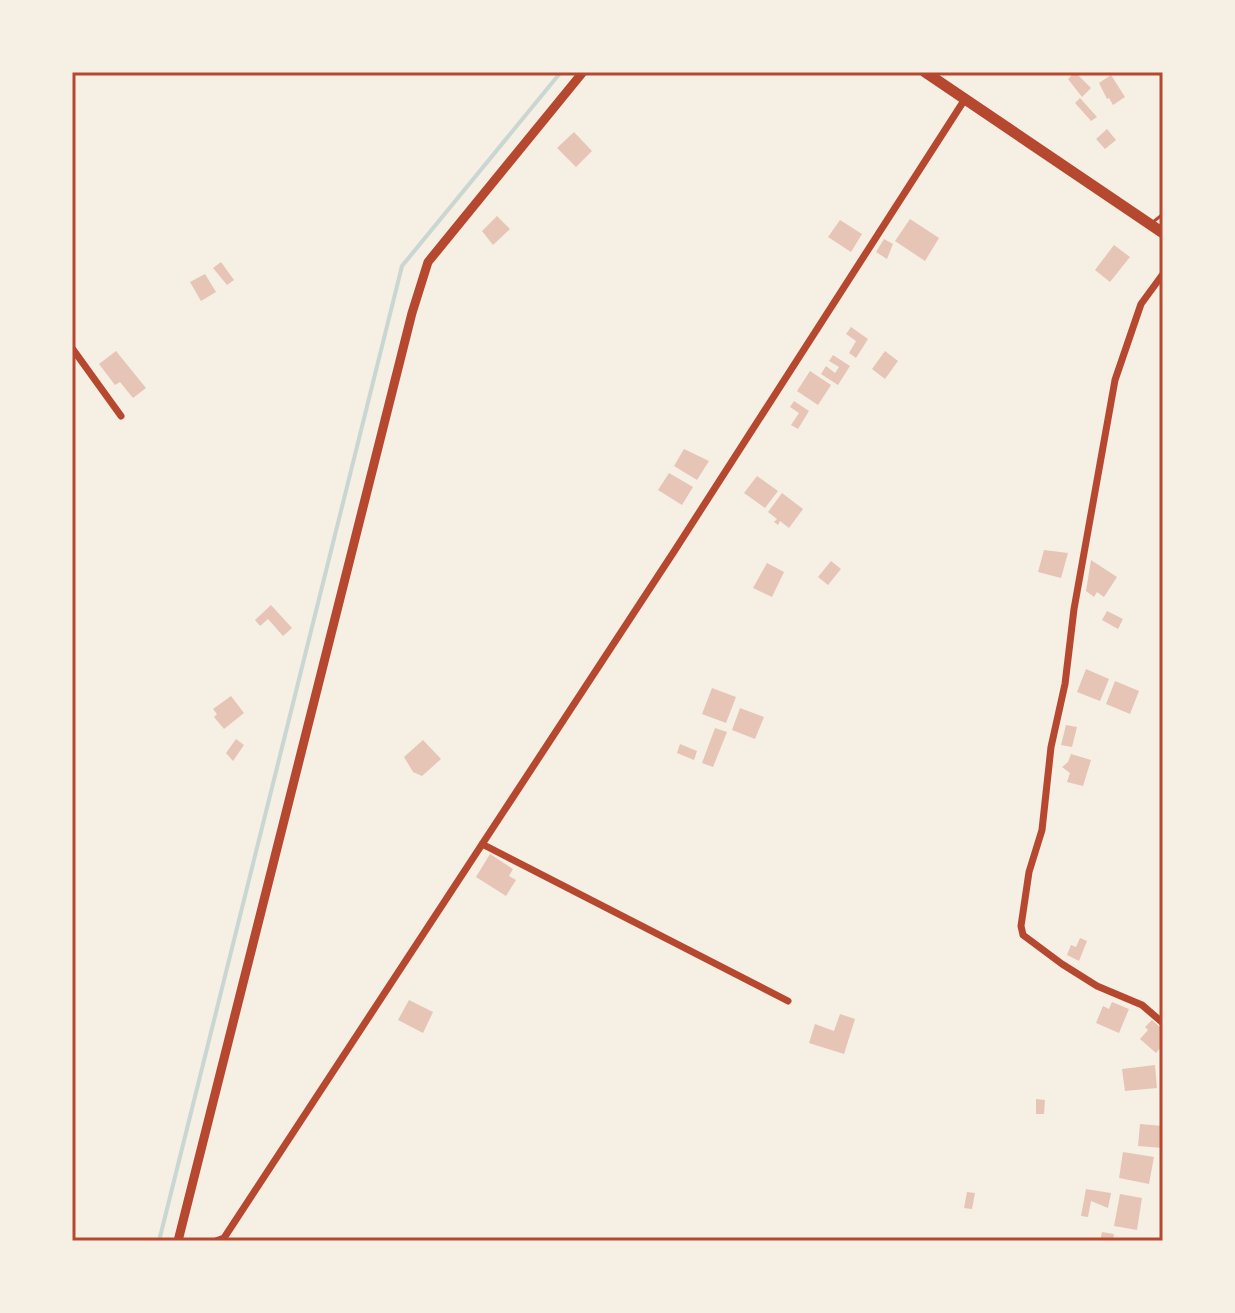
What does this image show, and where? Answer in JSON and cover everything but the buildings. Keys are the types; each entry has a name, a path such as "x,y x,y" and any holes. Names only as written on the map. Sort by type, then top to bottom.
{"highway":[{"path":"925,72 1163,233"}],"street":[{"path":"178,1241 408,328 428,262 583,72"},
{"path":"216,1241 224,1238 965,99"},
{"path":"1163,274 1141,304 1115,380 1074,609 1065,684 1051,747 1042,830 1029,872 1021,926 1023,935 1062,964 1097,986 1142,1005 1163,1023"},
{"path":"72,348 121,416"},
{"path":"482,844 788,1001"}],"lane":[{"path":"1150,224 1163,214"}],"waterway":[{"path":"159,1241 402,266 561,72"}]}
